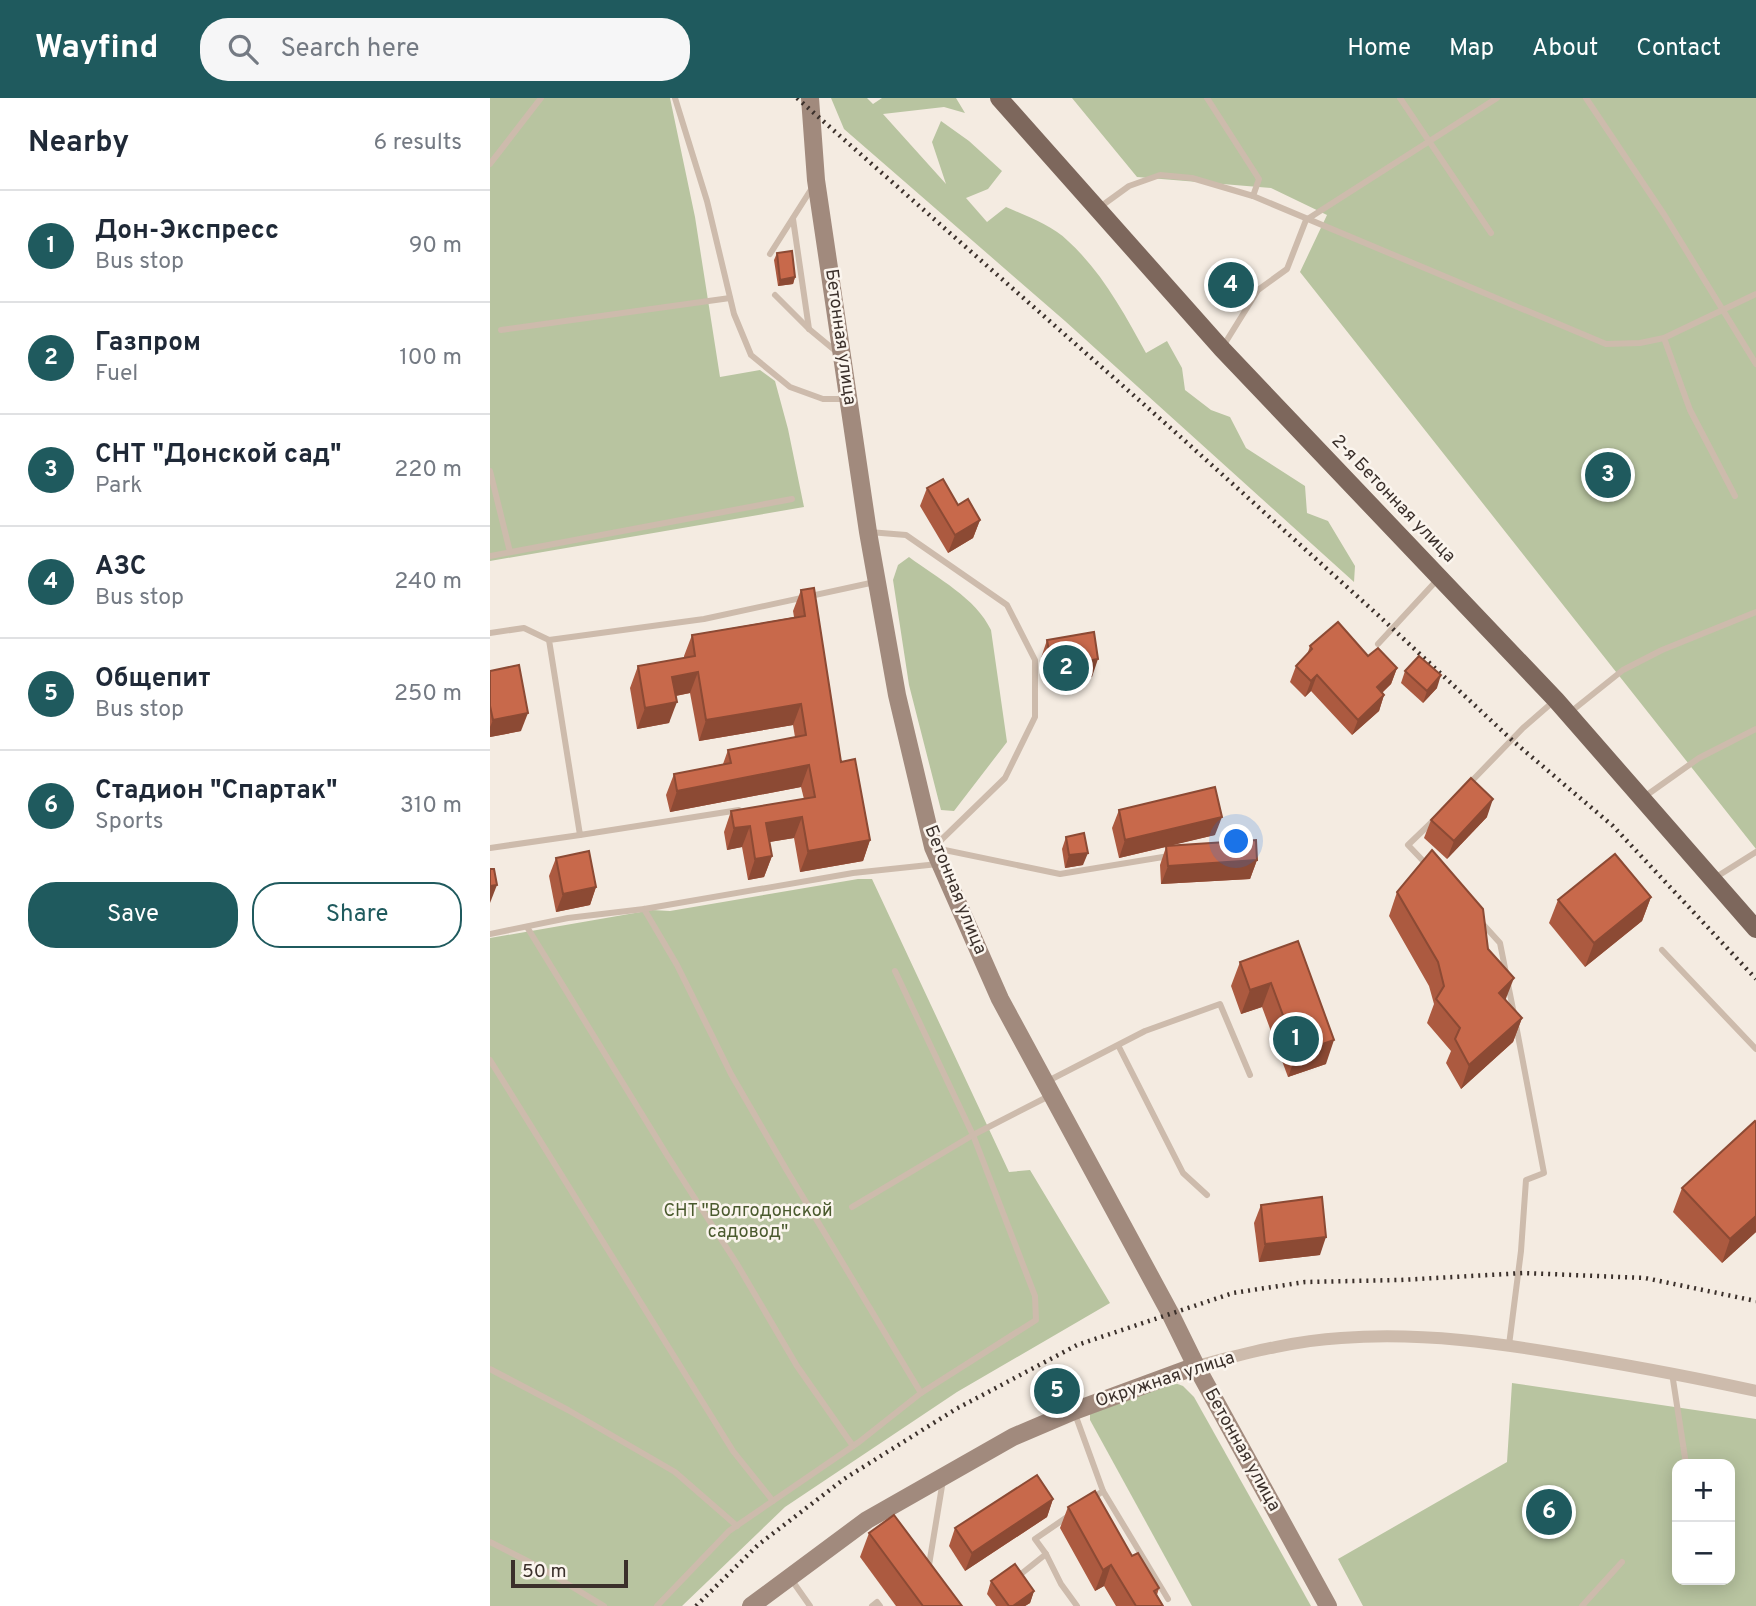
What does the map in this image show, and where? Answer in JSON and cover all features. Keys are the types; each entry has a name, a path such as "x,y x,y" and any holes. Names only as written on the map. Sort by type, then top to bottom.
{"main road":[{"name":"Бетонная улица","path":"810,98 816,180 868,532 897,695 937,856 1000,999 1328,1606"},
{"name":"2-я Бетонная улица","path":"999,98 1222,349 1556,700 1756,929"},
{"name":"Окружная улица","path":"751,1606 867,1520 1013,1437 1074,1411 1196,1366"}],"street":[{"name":"Окружная улица","path":"1196,1366 1276,1346 1341,1338 1421,1336 1509,1345 1672,1373 1756,1391"}],"lane":[{"path":"490,164 541,98"},
{"path":"675,98 707,201 730,298 751,355 790,387 823,399 849,399"},
{"path":"1207,98 1259,178 1253,196"},
{"path":"1400,98 1491,233"},
{"path":"1222,349 1258,290 1287,269 1306,220 1497,98"},
{"path":"1586,98 1756,364"},
{"path":"1098,209 1129,186 1160,175 1192,178 1253,196 1606,344 1640,343 1664,338 1756,293"},
{"path":"770,254 816,180"},
{"path":"793,219 809,329"},
{"path":"775,295 809,329 843,357"},
{"path":"500,330 730,298"},
{"path":"1664,338 1690,410 1735,496"},
{"path":"490,471 510,552"},
{"path":"490,556 792,499"},
{"path":"868,532 906,536 1007,606 1035,660 1035,717 1005,778 937,856"},
{"path":"1378,644 1440,578"},
{"path":"490,633 523,628 549,640 704,619 877,582"},
{"path":"1568,714 1623,670 1662,650 1756,612"},
{"path":"549,640 580,835"},
{"path":"1463,791 1523,728 1556,700"},
{"path":"1643,798 1699,758 1756,729"},
{"path":"490,848 752,807"},
{"path":"1436,874 1408,845 1445,809"},
{"path":"1713,879 1756,852"},
{"path":"490,934 937,856 1060,874 1141,863 1177,855"},
{"path":"644,909 677,965 732,1074 779,1157 921,1393"},
{"path":"1473,913 1500,943 1544,1174 1525,1180 1521,1251 1509,1345"},
{"path":"527,927 737,1264 797,1366 853,1446"},
{"path":"1662,950 1756,1049"},
{"path":"657,1606 729,1531 853,1446 921,1393 1036,1320 1035,1296 973,1135 895,971"},
{"path":"852,1208 1145,1031 1220,1004 1250,1075"},
{"path":"1119,1046 1183,1173 1207,1195"},
{"path":"490,1060 733,1451 773,1501"},
{"path":"490,1370 568,1410 675,1472 737,1526"},
{"path":"1672,1373 1685,1459"},
{"path":"1074,1411 1103,1491 1168,1599"},
{"path":"934,1577 929,1565 944,1475"},
{"path":"1092,1499 1103,1491"},
{"path":"1077,1606 1035,1539 1081,1508"},
{"path":"490,1542 541,1568 604,1606"},
{"path":"1021,1573 1046,1554"},
{"path":"1582,1606 1622,1562"},
{"path":"789,1577 810,1606"},
{"path":"872,1606 877,1602 880,1606"}],"green space":[{"path":"490,98 670,98 695,217 720,377 760,370 775,381 804,507 490,561"},
{"path":"831,98 867,98 873,104 882,98 956,98 965,113 944,107 883,114 946,184 932,142 941,121 969,141 1002,171 988,189 966,198 987,222 1006,207 1038,221 1068,241 1112,294 1146,353 1167,341 1182,368 1185,390 1211,410 1230,417 1246,448 1305,486 1307,513 1328,521 1355,566 1354,582 1065,321 844,129"},
{"path":"1072,98 1756,98 1756,849 1300,272 1327,215 1271,188 1137,177"},
{"path":"909,557 966,598 991,630 1007,742 954,811 941,810 909,685 893,580 898,565"},
{"name":"СНТ \"Волгодонской садовод\"","path":"858,879 872,879 1009,1172 1030,1170 1110,1303 957,1392 785,1507 682,1606 490,1606 490,938"},
{"path":"1175,1383 1183,1386 1194,1397 1311,1606 1192,1606 1090,1420 1090,1414"},
{"path":"1512,1383 1756,1419 1756,1606 1363,1606 1338,1559 1507,1462"}],"building":[{"path":"792,251 795,277 780,280 777,253"},
{"path":"943,479 958,505 968,499 980,520 955,535 927,488"},
{"path":"814,588 841,762 855,759 870,840 808,851 802,817 766,823 772,856 755,859 750,826 734,828 731,811 815,797 809,765 677,791 674,774 731,763 728,750 806,735 801,704 706,720 698,672 672,677 677,702 645,708 638,666 695,656 692,635 805,616 801,590"},
{"path":"1338,622 1368,656 1378,648 1397,668 1377,687 1384,695 1358,720 1317,675 1311,681 1296,666 1312,649 1310,646"},
{"path":"1094,632 1098,659 1052,667 1047,640"},
{"path":"1419,656 1441,675 1427,691 1405,671"},
{"path":"519,665 528,713 493,720 490,706 490,671"},
{"path":"1471,778 1493,799 1454,841 1431,820"},
{"path":"1215,787 1222,817 1125,840 1119,810"},
{"path":"1084,833 1088,853 1069,855 1066,837"},
{"path":"1256,840 1257,860 1168,866 1166,846"},
{"path":"1432,850 1483,909 1488,949 1514,978 1499,993 1522,1018 1469,1065 1455,1039 1460,1028 1436,999 1444,986 1438,962 1397,892"},
{"path":"589,851 596,887 563,894 556,858"},
{"path":"1615,854 1651,897 1594,943 1558,900"},
{"path":"490,869 494,869 497,885 490,886"},
{"path":"1298,941 1334,1040 1297,1053 1271,983 1250,990 1240,962"},
{"path":"1755,1121 1756,1216 1730,1239 1682,1188"},
{"path":"1322,1197 1326,1237 1265,1244 1261,1205"},
{"path":"1037,1475 1053,1499 972,1553 955,1528"},
{"path":"1095,1491 1132,1556 1138,1553 1159,1588 1154,1591 1163,1606 1136,1606 1111,1565 1103,1570 1068,1507"},
{"path":"894,1515 962,1606 923,1606 869,1533"},
{"path":"1015,1564 1034,1591 1009,1606 991,1581"}],"railway":[{"path":"797,98 1174,431 1513,741 1613,826 1756,979"},
{"path":"696,1606 758,1545 844,1479 956,1409 1077,1345 1233,1293 1305,1282 1524,1273 1645,1278 1756,1301"}],"place":[{"name":"АЗС","path":"1231,285"},
{"name":"СНТ \"Донской сад\"","path":"1608,475"},
{"name":"Газпром","path":"1066,668"},
{"name":"Дон-Экспресс","path":"1296,1039"},
{"name":"Общепит","path":"1057,1391"},
{"name":"Стадион \"Спартак\"","path":"1549,1512"}]}
